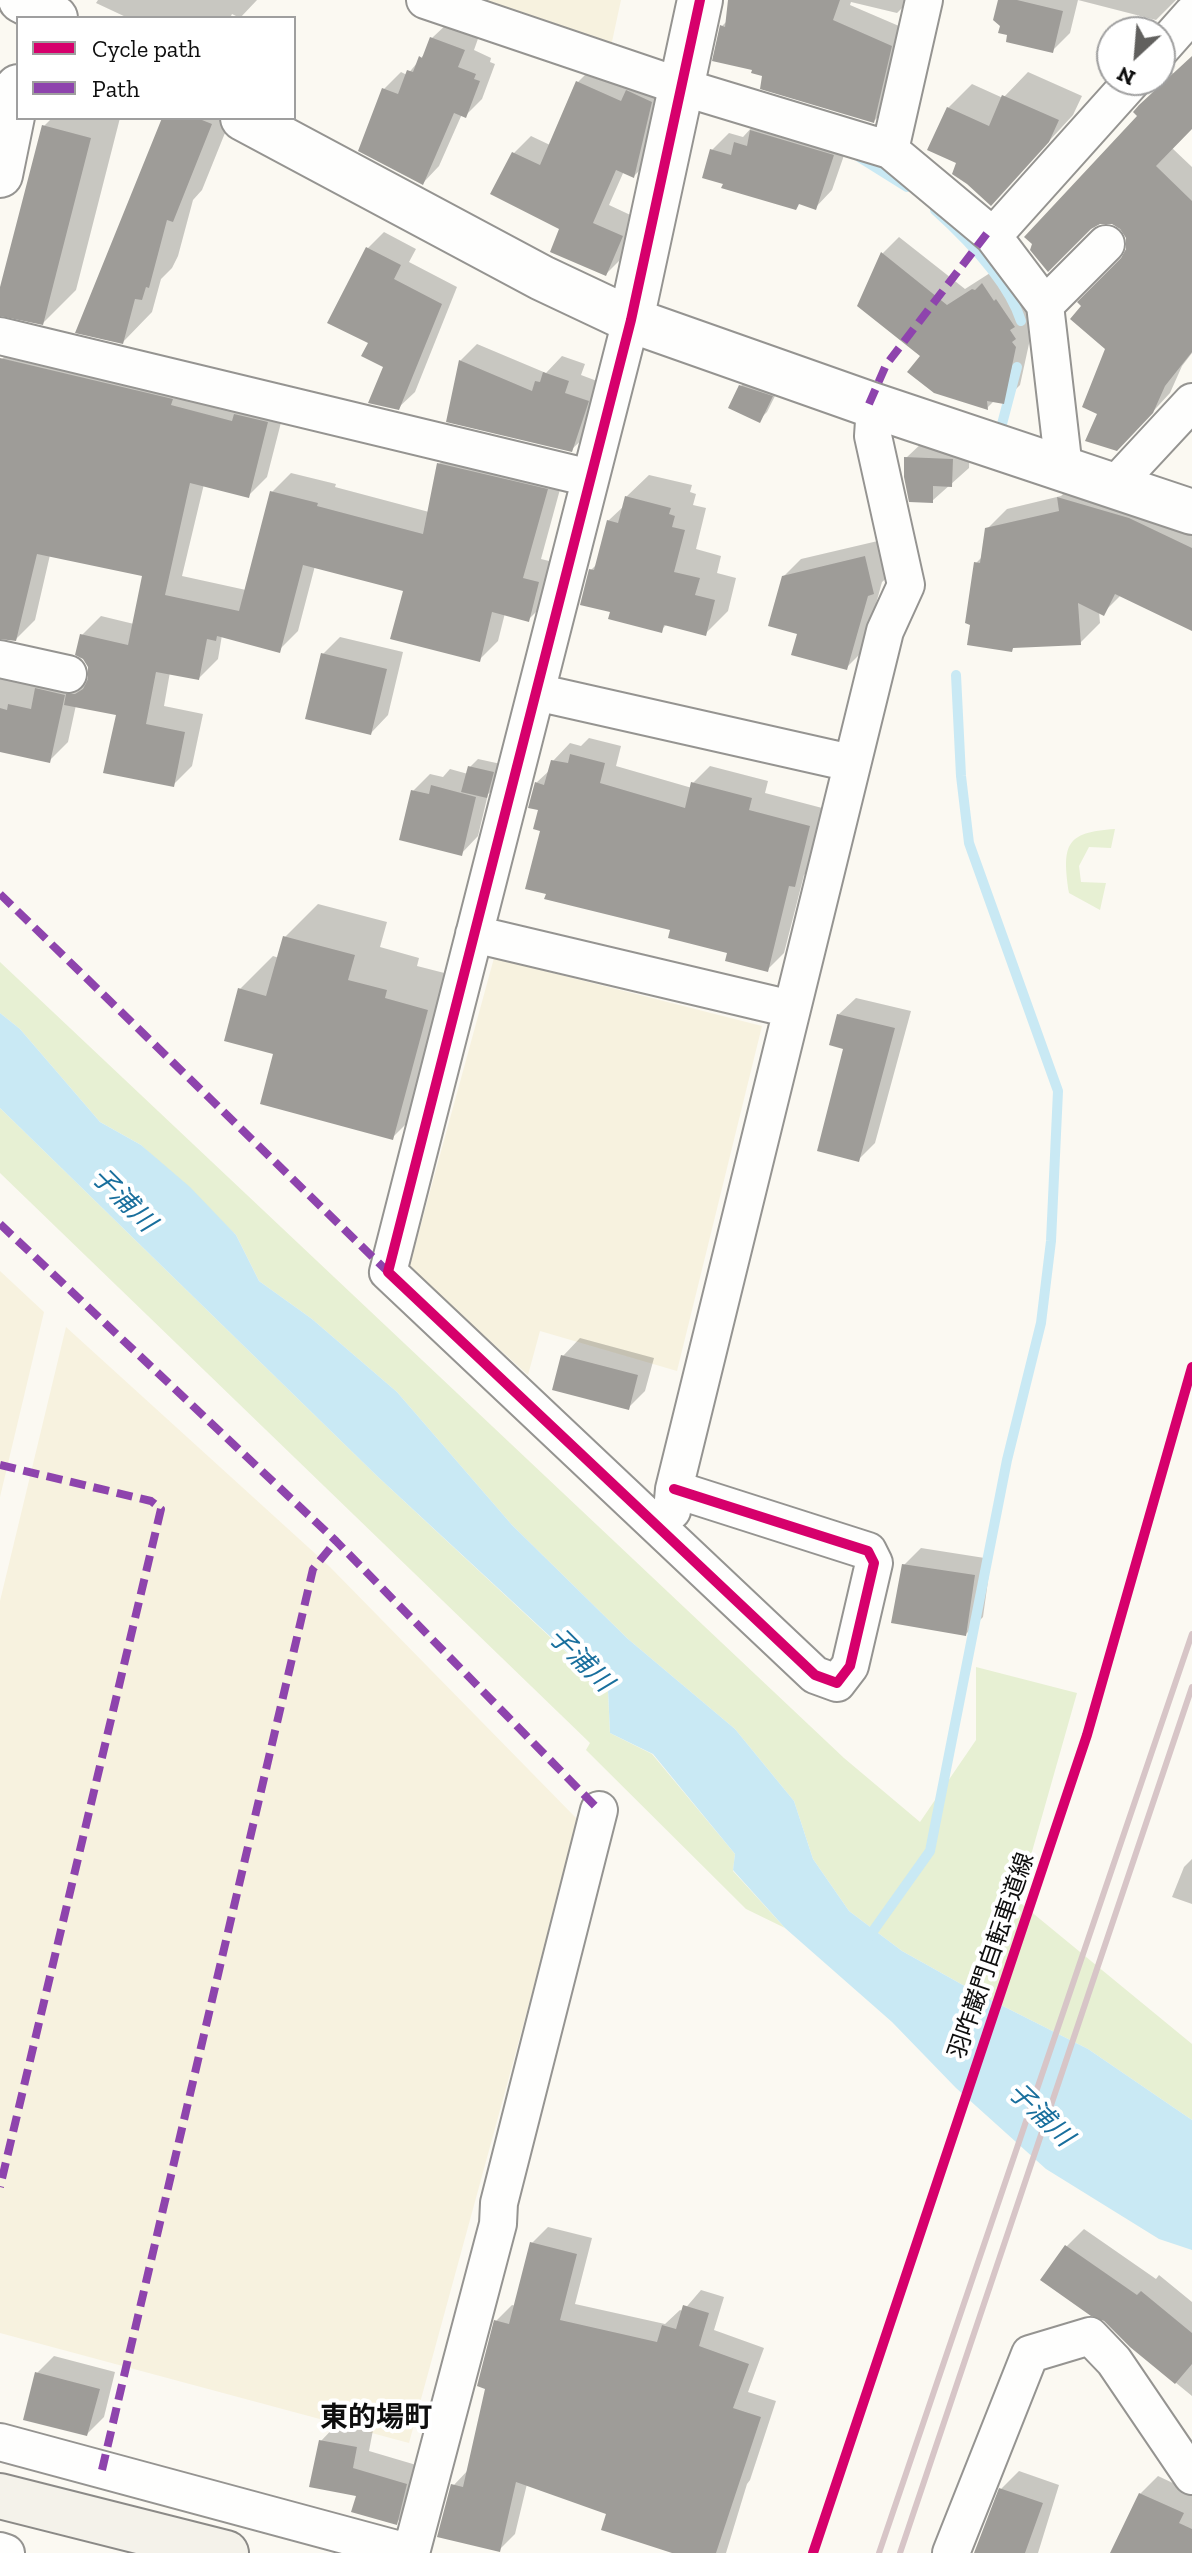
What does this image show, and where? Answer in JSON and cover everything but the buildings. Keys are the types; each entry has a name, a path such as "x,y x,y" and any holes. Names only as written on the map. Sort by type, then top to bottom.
{"main road":[{"path":"0,2496 226,2553"}],"street":[{"path":"425,0 682,87 890,150 993,236 1045,305 1064,469"},
{"path":"674,1489 868,1551 874,1563 850,1666 837,1683 815,1675 388,1272 631,320 700,0"},
{"path":"890,150 924,0"},
{"path":"1176,32 1192,14"},
{"path":"993,236 1119,96"},
{"path":"0,175 16,97"},
{"path":"247,120 542,278 631,320 1192,512"},
{"path":"1045,305 1106,244"},
{"path":"0,336 590,478"},
{"path":"1115,485 1192,402"},
{"path":"668,1537 674,1489 851,763 885,631 906,585 873,436 874,421 882,407"},
{"path":"0,659 68,674"},
{"path":"536,692 851,763"},
{"path":"474,934 791,1009"},
{"path":"0,2442 411,2553 498,2224 499,2203 599,1810"},
{"path":"951,2553 1030,2354 1090,2336 1114,2361 1192,2476"}],"shaded area":[{"path":"456,0 621,0 610,51"},
{"path":"494,958 762,1026 677,1371 540,1331 528,1375 409,1268"},
{"path":"0,1271 44,1312 0,1497"},
{"path":"66,1327 330,1567 579,1821 409,2443 0,2333 0,1601"}],"green space":[{"path":"1115,829 1111,848 1089,847 1079,866 1081,882 1106,883 1100,910 1069,893 1067,852 1077,838"},
{"path":"0,962 844,1758 920,1822 976,1740 976,1667 1077,1693 1018,1901 1192,2044 1192,2120 1088,2049 902,1951 849,1911 813,1859 794,1801 735,1729 628,1639 512,1525 397,1392 312,1319 259,1281 236,1235 141,1145 100,1122 20,1029 0,1013"},
{"path":"0,1108 377,1476 608,1691 610,1733 652,1754 735,1854 733,1871 785,1928 746,1909 586,1750 590,1743 0,1173"}],"water":[{"name":"子浦川","path":"0,1013 20,1029 100,1122 141,1145 190,1187 236,1235 259,1281 312,1319 397,1392 512,1525 628,1639 735,1729 794,1801 813,1859 849,1911 902,1951 1088,2049 1192,2120 1192,2250 1159,2239 1046,2169 956,2088 892,2022 785,1928 733,1870 735,1854 653,1754 610,1733 608,1690 377,1476 0,1108"}],"waterway":[{"path":"859,157 907,187"},
{"path":"935,210 996,276 1021,321"},
{"path":"1002,424 1017,367"},
{"path":"866,1941 930,1851 1007,1460 1041,1323 1051,1241 1058,1091 969,843 961,776 956,675"}],"railway":[{"path":"879,2553 1192,1634"},
{"path":"900,2553 1192,1687"}],"marked path":[{"path":"869,404 886,365 988,232"},
{"path":"0,894 388,1272"},
{"path":"0,1224 336,1541 599,1810"},
{"path":"0,1465 151,1501 161,1509 0,2187"},
{"path":"102,2470 313,1569 336,1541"}],"cycle path":[{"path":"674,1489 868,1551 874,1563 850,1666 837,1683 815,1675 388,1272 631,320 700,0"},
{"name":"羽咋巌門自転車道線","path":"813,2553 1087,1735 1192,1367"}],"district":[{"name":"東的場町","path":"376,2418"}]}
